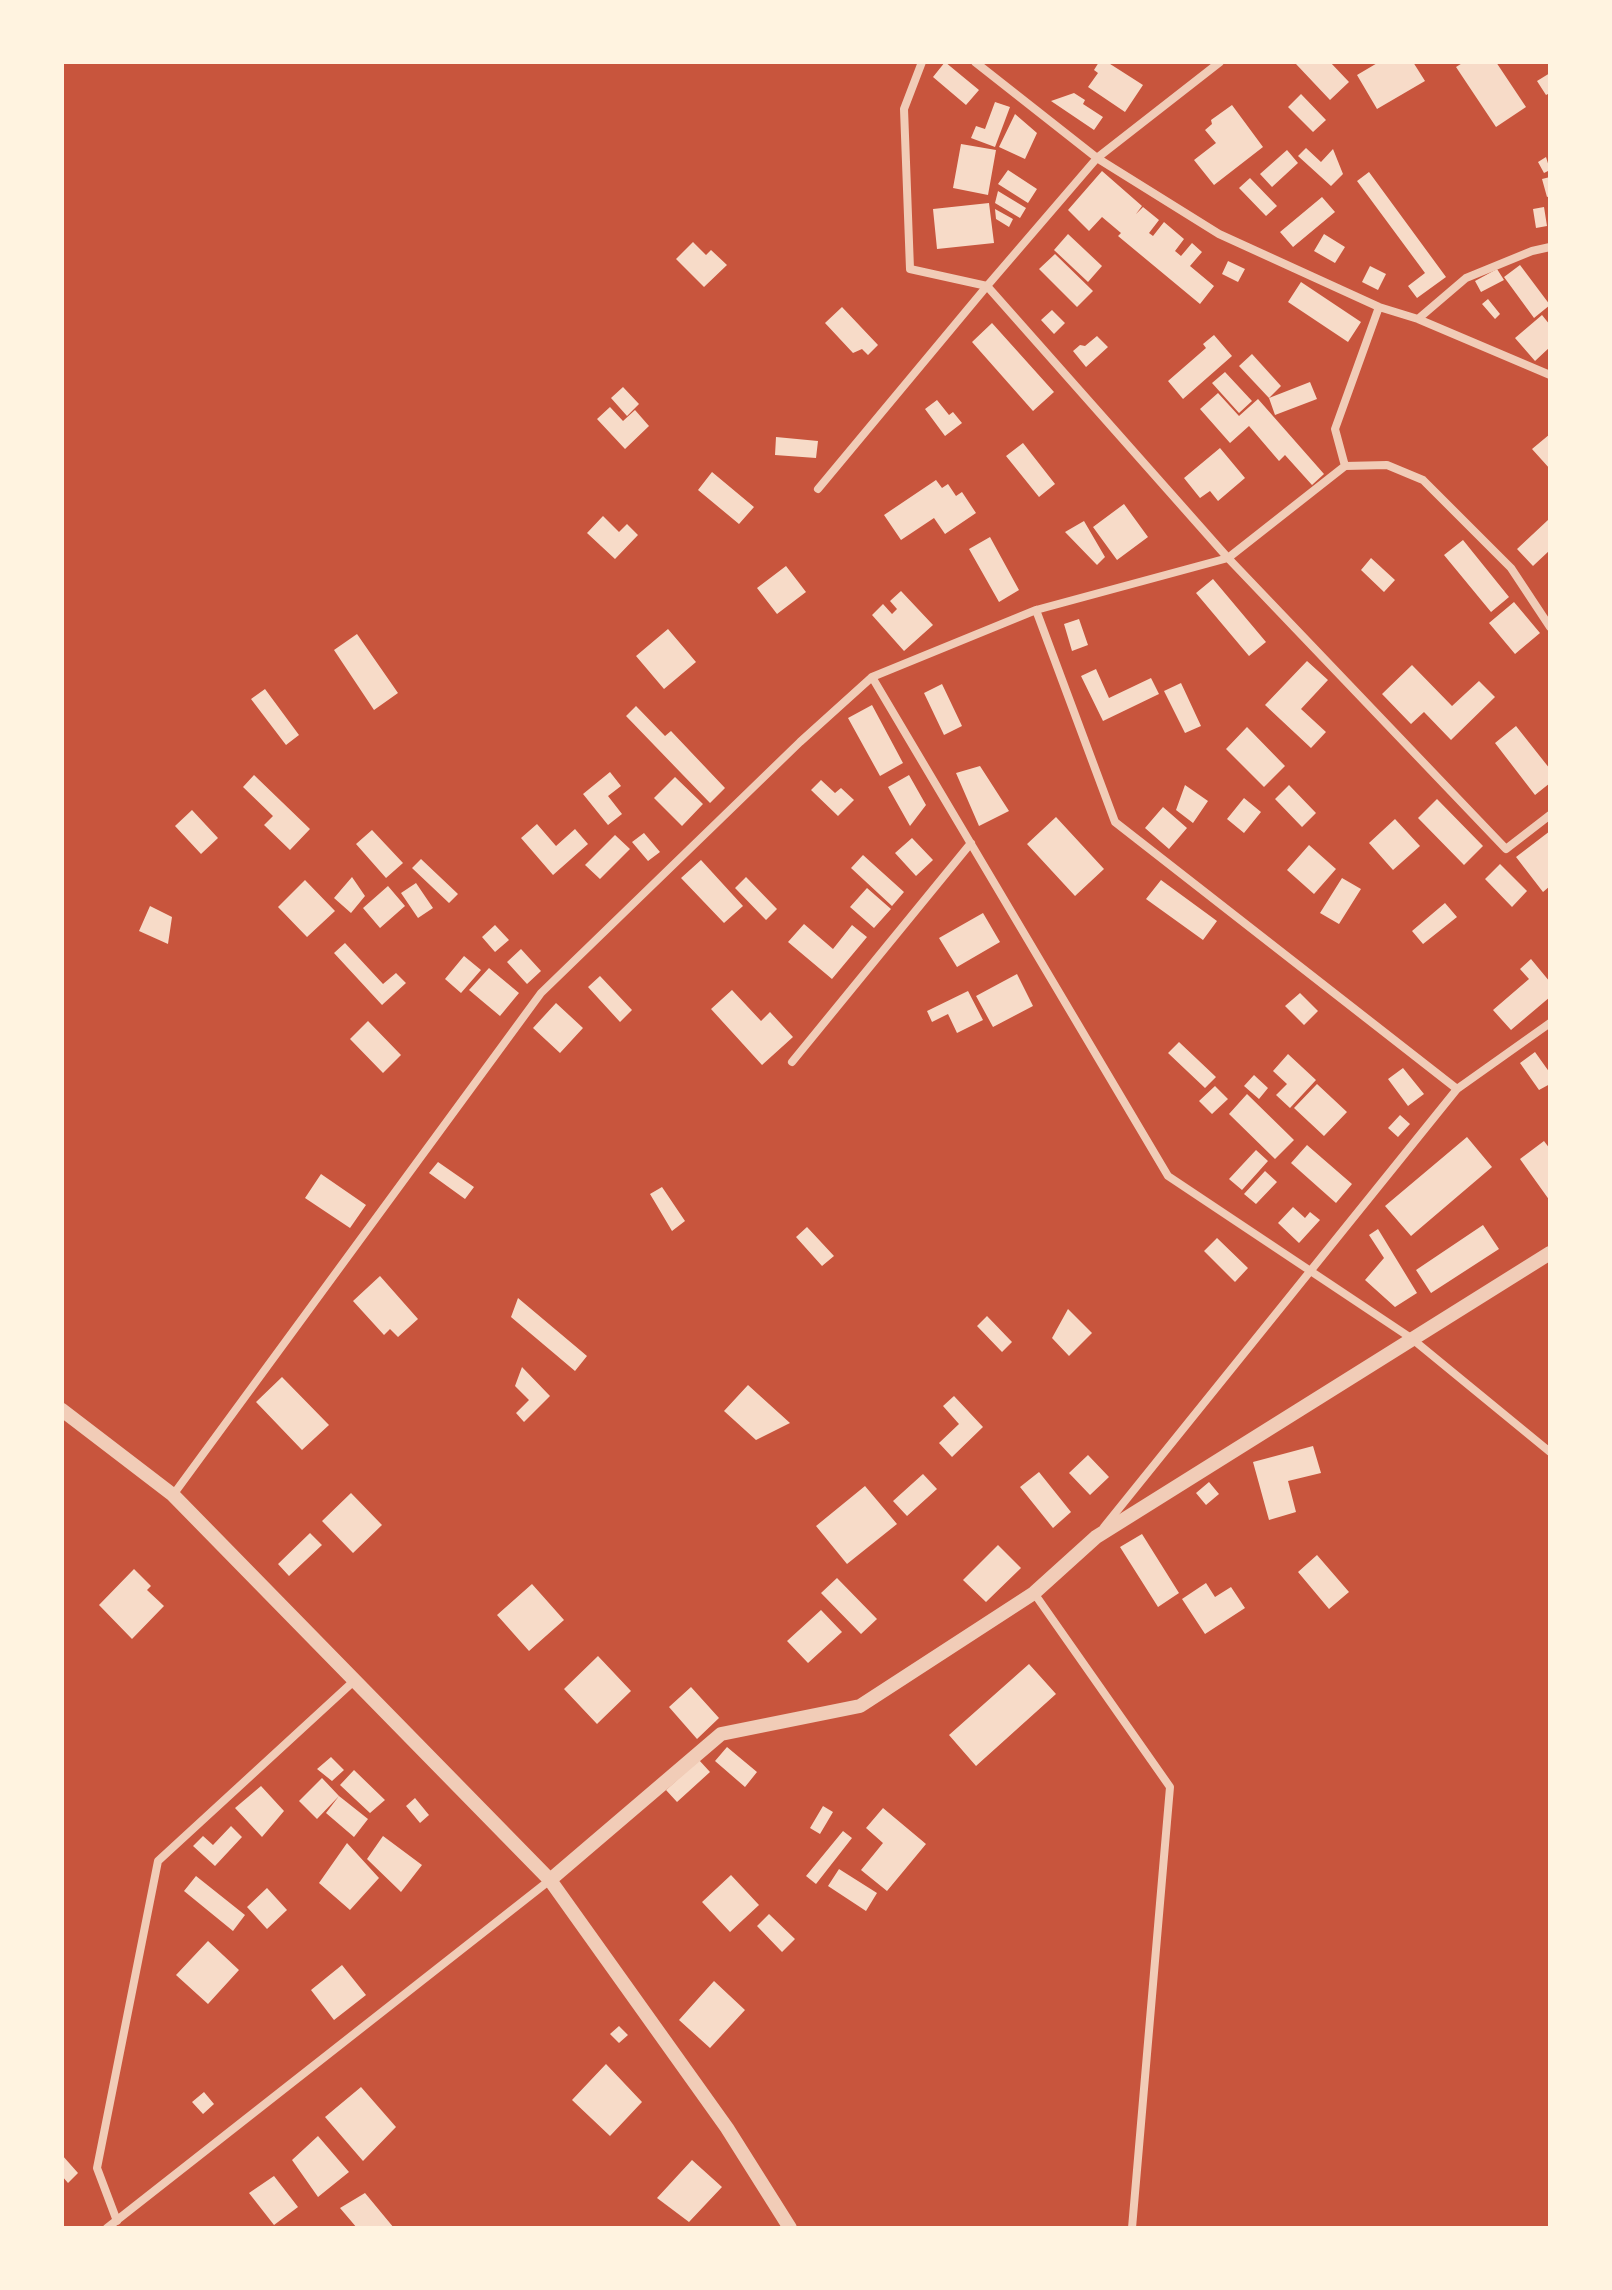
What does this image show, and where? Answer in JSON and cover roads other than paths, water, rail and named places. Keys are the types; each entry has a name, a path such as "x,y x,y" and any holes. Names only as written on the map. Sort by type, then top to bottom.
{"street":[{"path":"922,62 904,109 910,269 987,286 1228,558 1506,849 1550,815"},
{"path":"975,62 1097,158 1219,234 1379,307 1418,319 1550,375"},
{"path":"818,489 1097,158 1220,62"},
{"path":"1418,319 1466,278 1532,251 1550,247"},
{"path":"1345,466 1335,429 1379,307"},
{"path":"173,1495 541,993 800,742 872,677 1036,610 1228,558 1345,466 1387,465 1423,480 1511,568 1550,627"},
{"path":"1036,610 1115,822 1457,1089"},
{"path":"872,677 1168,1176 1411,1338 1550,1452"},
{"path":"792,1062 971,843"},
{"path":"107,2228 550,1880 721,1734 860,1706 1034,1593 1096,1537 1457,1089 1550,1023"},
{"path":"1096,1537 1550,1253"},
{"path":"62,1410 173,1495 550,1880 727,2128 790,2228"},
{"path":"1034,1593 1170,1787 1132,2228"},
{"path":"117,2221 97,2168 158,1861 356,1680"}]}
